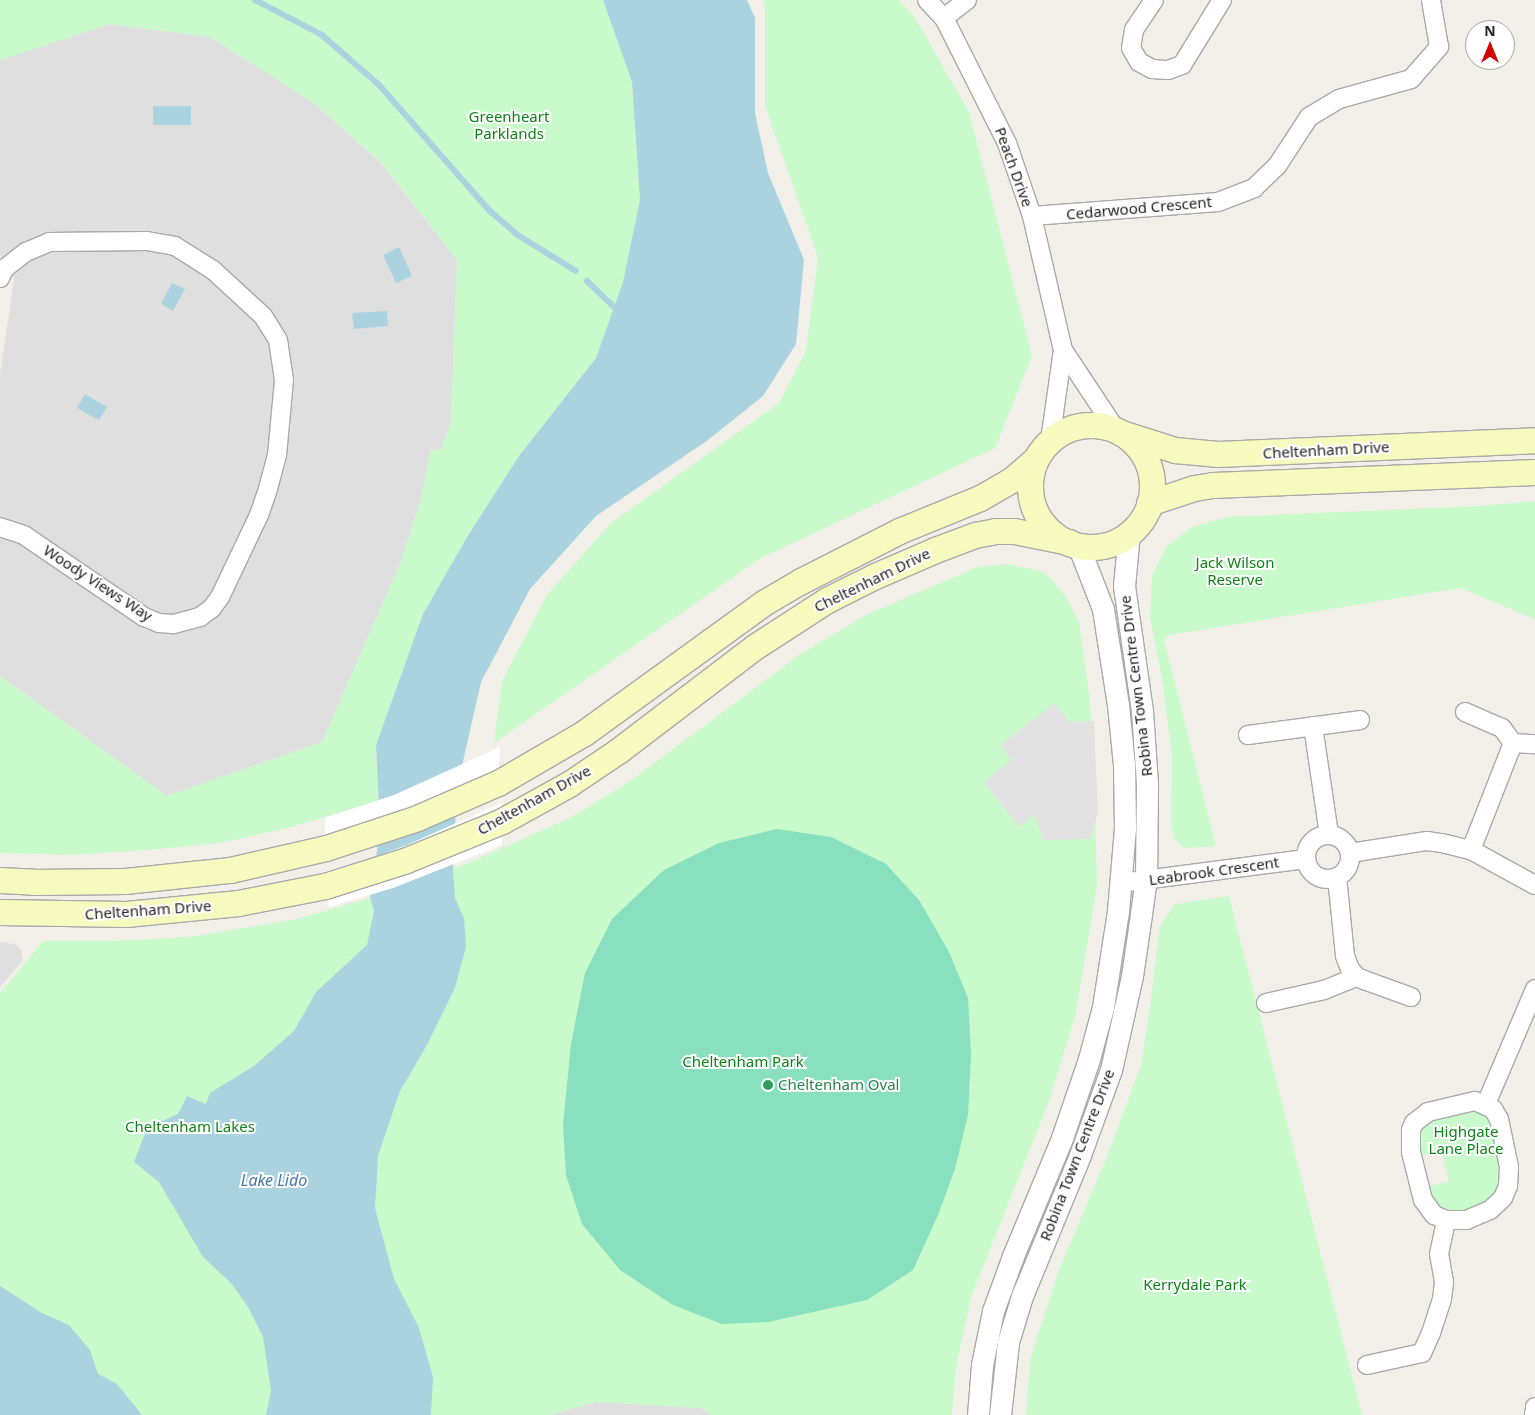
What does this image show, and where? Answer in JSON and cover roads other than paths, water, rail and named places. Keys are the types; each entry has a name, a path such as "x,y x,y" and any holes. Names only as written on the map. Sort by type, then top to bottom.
{"main road":[{"path":"1093,425 1118,432 1135,444 1146,459 1152,485 1149,503 1141,520 1129,534 1102,545 1074,544 1047,527 1034,507 1030,483 1043,450 1063,432 1093,425"},
{"name":"Cheltenham Drive","path":"1118,432 1175,450 1218,454 1535,440"},
{"name":"Cheltenham Drive","path":"0,880 75,882 179,877 270,862 326,848 417,818 498,783 584,733 752,611 800,580 899,531 980,498 1014,478 1043,450"},
{"name":"Cheltenham Drive","path":"1149,503 1194,488 1213,485 1535,472"},
{"name":"Cheltenham Drive","path":"0,912 100,914 184,910 238,903 325,886 404,861 502,821 569,784 618,751 756,646 827,600 875,576 975,535 995,531 1021,532 1074,544"}],"street":[{"name":"Peach Drive","path":"927,0 944,18 1008,143 1032,216 1063,350 1118,432"},
{"path":"944,18 967,0"},
{"path":"1154,0 1134,30 1132,48 1140,62 1152,69 1168,70 1182,65 1222,0"},
{"name":"Cedarwood Crescent","path":"1032,216 1218,202 1254,188 1276,166 1309,117 1339,99 1411,80 1438,47 1431,0"},
{"name":"Woody Views Way","path":"0,278 4,268 26,252 49,242 147,240 175,246 186,251 213,270 263,316 278,340 284,380 277,455 268,488 258,515 220,597 212,608 200,617 173,624 159,623 144,617 24,535 0,527"},
{"name":"Peach Drive","path":"1043,450 1063,350"},
{"name":"Robina Town Centre Drive","path":"1000,1415 1008,1342 1020,1303 1080,1155 1111,1070 1132,976 1146,880 1147,784 1142,711 1124,586 1129,534"},
{"name":"Robina Town Centre Drive","path":"978,1415 984,1346 999,1293 1077,1100 1101,1016 1113,953 1121,883 1125,827 1124,765 1118,705 1103,609 1074,544"},
{"path":"1465,712 1502,728 1514,743 1535,744"},
{"path":"1248,735 1360,720"},
{"path":"1313,726 1329,835"},
{"path":"1471,850 1514,743"},
{"path":"1329,835 1340,838 1346,843 1350,853 1349,865 1337,877 1328,879 1314,873 1306,859 1310,844 1322,836 1329,835"},
{"path":"1350,853 1427,841 1471,850 1535,885"},
{"name":"Leabrook Crescent","path":"1121,883 1306,859"},
{"path":"1337,877 1345,956 1350,969 1357,977 1411,997"},
{"path":"1266,1002 1324,990 1357,977"},
{"path":"1486,1104 1535,989"},
{"path":"1474,1101 1486,1104 1497,1113 1499,1119 1509,1167 1508,1186 1503,1198 1490,1210 1467,1220 1446,1220 1434,1215 1423,1200 1411,1152 1411,1130 1420,1117 1438,1108 1474,1101"},
{"path":"1367,1365 1422,1353 1442,1299 1444,1282 1438,1254 1446,1220"},
{"path":"1534,1415 1535,1407"}],"water":[{"name":"Lake Lido","path":"603,0 747,0 755,18 755,113 768,173 804,260 796,344 763,396 708,440 596,516 530,589 481,682 457,788 453,869 455,898 464,918 466,947 455,988 427,1045 400,1091 378,1156 375,1208 394,1279 419,1328 433,1377 431,1415 266,1415 271,1391 263,1337 248,1307 231,1283 203,1257 159,1182 134,1162 147,1128 178,1114 187,1096 206,1104 210,1093 254,1066 294,1031 316,992 367,945 374,911 370,898 380,831 376,745 423,614 467,537 519,456 596,358 623,282 640,200 632,82"},
{"path":"153,106 191,106 191,125 153,125"},
{"path":"399,247 412,276 396,283 383,255"},
{"path":"172,283 185,289 173,311 161,304"},
{"path":"387,311 388,326 354,329 352,313"},
{"path":"85,394 107,407 99,420 77,408"},
{"path":"0,1286 42,1313 69,1325 90,1350 98,1374 117,1384 142,1415 0,1415"}],"waterway":[{"path":"255,0 322,35 380,86 490,211 516,234 576,271"},
{"path":"587,281 614,307"}],"place":[{"name":"Cheltenham Oval","path":"768,1085"}],"park label":[{"name":"Greenheart Parklands","path":"509,124"},
{"name":"Jack Wilson Reserve","path":"1235,570"},
{"name":"Cheltenham Park","path":"743,1062"},
{"name":"Cheltenham Lakes","path":"190,1127"},
{"name":"Highgate Lane Place","path":"1466,1140"},
{"name":"Kerrydale Park","path":"1195,1285"}]}
